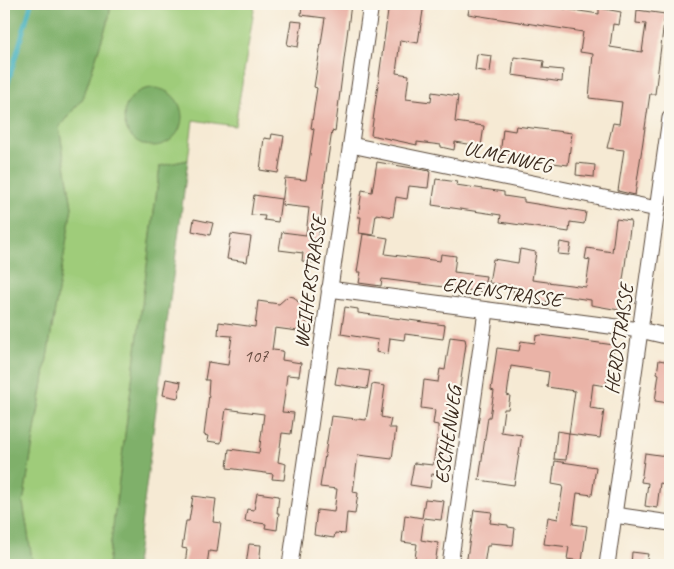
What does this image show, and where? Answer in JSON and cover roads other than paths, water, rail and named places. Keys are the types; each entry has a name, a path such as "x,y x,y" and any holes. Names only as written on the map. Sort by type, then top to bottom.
{"street":[{"name":"WEIHERSTRASSE","path":"290,565 329,289 352,145 370,4"},
{"name":"HERDSTRASSE","path":"607,565 670,118"},
{"name":"ULMENWEG","path":"352,145 657,209"},
{"name":"ERLENSTRASSE","path":"329,289 640,330 670,337"},
{"name":"ESCHENWEG","path":"450,565 486,311"},
{"path":"614,515 670,523"}],"waterway":[{"path":"4,97 31,4"}]}
